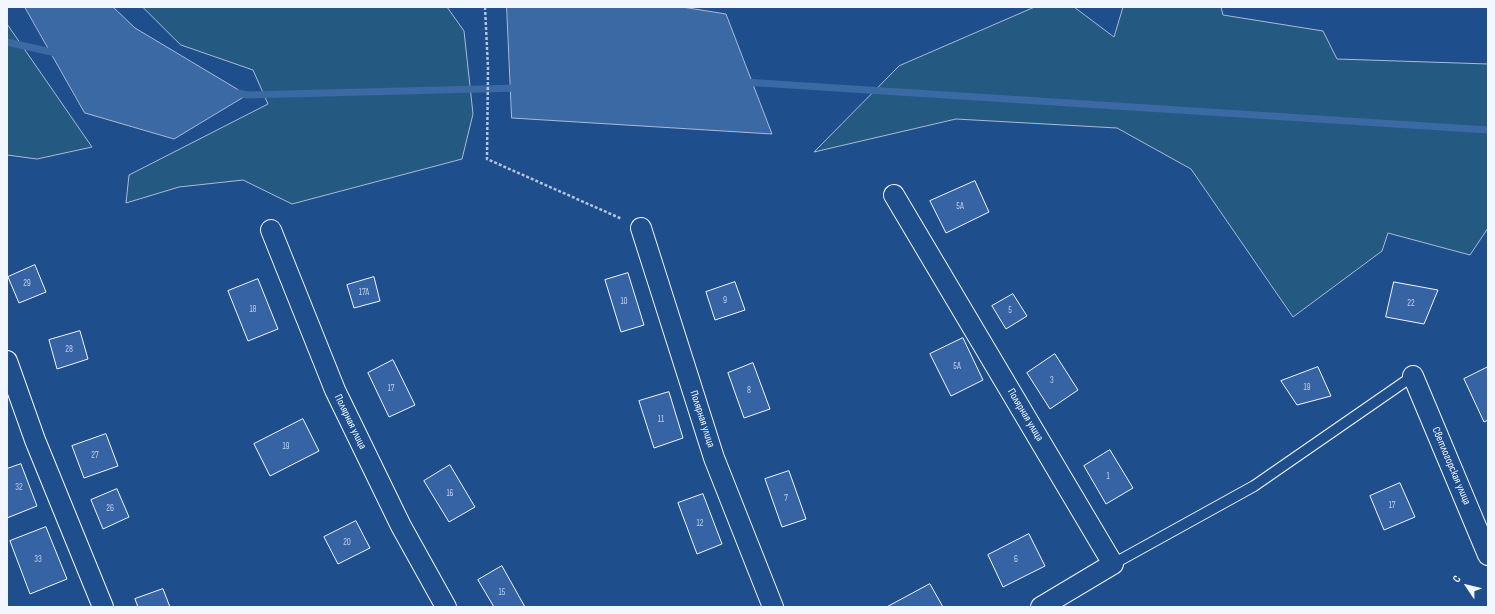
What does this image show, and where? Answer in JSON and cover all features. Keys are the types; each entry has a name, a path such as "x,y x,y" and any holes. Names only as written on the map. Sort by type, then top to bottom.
{"street":[{"name":"Полярная улица","path":"894,195 1113,564"},
{"name":"Полярная улица","path":"641,228 714,458 773,607"},
{"name":"Полярная улица","path":"271,230 335,390 401,526 446,607"},
{"path":"7,360 35,440 103,607"},
{"name":"Светлогорская улица","path":"1413,376 1488,555"},
{"path":"1041,607 1113,564"}],"lane":[{"path":"1113,564 1254,486 1413,376"}],"path":[{"path":"485,7 488,68 488,159 641,228"}],"shaded area":[{"path":"25,7 113,7 135,28 247,95 174,139 85,113"},
{"path":"143,7 447,7 464,31 473,114 462,159 292,204 243,180 179,187 126,203 129,175 268,104 253,70 181,45"},
{"path":"507,7 682,7 726,14 772,134 512,118"},
{"path":"1035,7 1074,7 1114,37 1123,7 1221,7 1223,15 1323,31 1337,59 1488,64 1488,228 1470,255 1388,233 1382,251 1293,317 1191,169 1117,128 956,119 814,152 899,66"},
{"path":"7,24 92,147 37,159 7,155"}],"building":[{"path":"975,181 989,212 946,233 930,201"},
{"path":"35,265 46,292 19,303 8,277"},
{"path":"628,273 644,325 621,332 605,280"},
{"path":"374,277 380,301 354,308 347,285"},
{"path":"258,279 278,329 248,341 228,291"},
{"path":"735,282 745,310 715,320 706,292"},
{"path":"1394,282 1438,290 1424,324 1386,317"},
{"path":"1013,294 1027,316 1006,329 992,306"},
{"path":"80,331 88,359 57,369 49,340"},
{"path":"963,338 983,380 951,396 930,354"},
{"path":"1055,354 1078,390 1050,409 1027,373"},
{"path":"393,360 415,405 389,417 368,373"},
{"path":"753,363 770,409 744,418 728,373"},
{"path":"1318,367 1331,396 1297,405 1281,381"},
{"path":"1488,367 1488,420 1484,422 1464,379"},
{"path":"669,392 683,438 654,448 639,401"},
{"path":"303,419 319,451 270,476 254,444"},
{"path":"106,434 118,466 84,478 72,446"},
{"path":"1110,450 1133,488 1106,504 1084,466"},
{"path":"21,464 37,506 7,518 7,469"},
{"path":"450,465 475,507 449,522 424,481"},
{"path":"789,471 806,519 782,527 765,479"},
{"path":"1400,483 1415,517 1384,530 1370,496"},
{"path":"117,489 129,517 103,529 91,500"},
{"path":"703,494 722,544 697,554 678,503"},
{"path":"356,521 370,548 338,564 324,537"},
{"path":"46,527 67,579 30,594 10,541"},
{"path":"1029,534 1045,566 1003,587 988,555"},
{"path":"502,566 525,607 494,607 478,580"},
{"path":"930,584 943,607 887,607"},
{"path":"163,589 170,607 138,607 135,599"}],"waterway":[{"path":"7,42 60,54"},
{"path":"744,82 1488,130"},
{"path":"238,93 247,95 519,88"}]}
